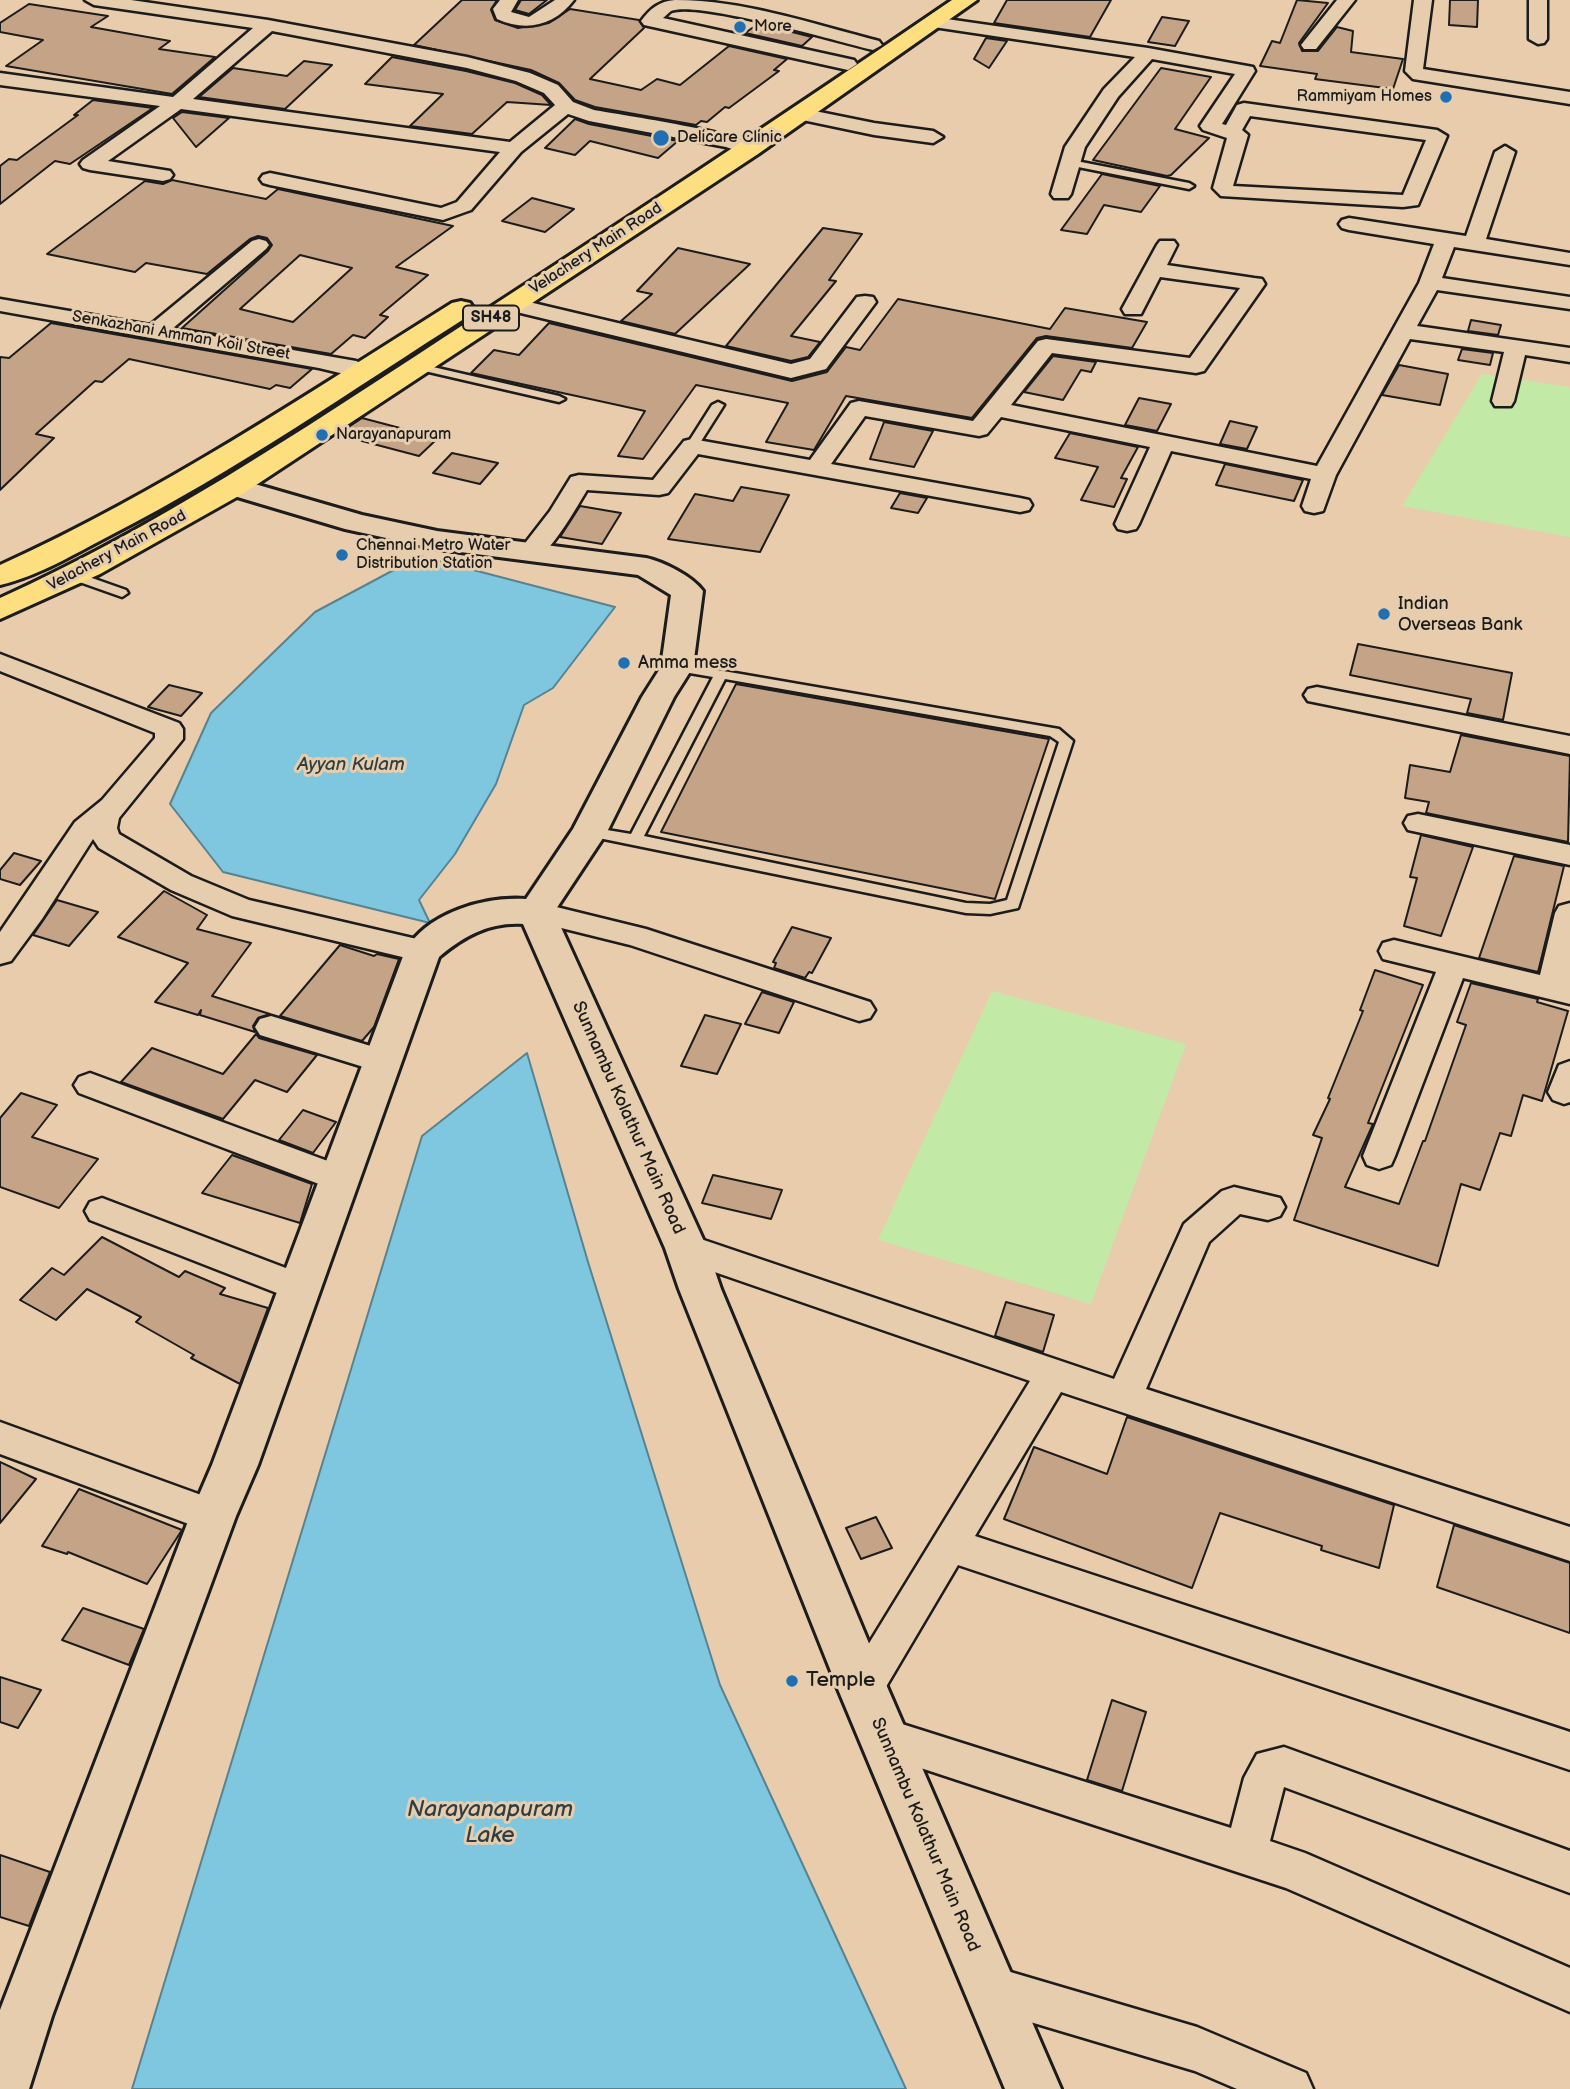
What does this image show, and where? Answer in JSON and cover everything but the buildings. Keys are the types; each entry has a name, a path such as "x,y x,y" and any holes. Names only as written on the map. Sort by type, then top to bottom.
{"main road":[{"name":"Velachery Main Road","path":"0,610 75,576 162,530 234,487 420,367 740,145 848,64 876,37 967,0"},
{"name":"Velachery Main Road","path":"0,576 41,559 203,474 361,371 740,145 800,114 936,11"}],"street":[{"path":"94,0 268,25 523,77 551,89 566,106 589,115 740,145"},
{"path":"509,0 502,9 503,15 530,22 543,19 565,0"},
{"path":"726,0 761,2 876,37"},
{"path":"1310,45 1346,0"},
{"path":"1423,0 1414,71 1430,78 1570,98"},
{"path":"1538,0 1538,39"},
{"path":"848,64 650,21 666,6 690,4 876,37"},
{"path":"936,11 1246,71 1212,123 1235,125"},
{"path":"163,176 90,164 177,103 268,25"},
{"path":"1061,194 1075,147 1111,93 1147,53"},
{"path":"0,79 514,148"},
{"path":"270,179 443,214 464,206 514,148 566,106"},
{"path":"1244,109 1437,136 1411,201 1228,192 1223,188 1238,135 1235,125 1244,109"},
{"path":"881,130 898,110"},
{"path":"800,114 933,137"},
{"path":"1474,243 1505,152"},
{"path":"1349,224 1570,259"},
{"path":"1314,506 1324,475 1430,284 1446,240"},
{"path":"155,332 259,245"},
{"path":"1133,309 1167,246"},
{"path":"816,468 859,408 979,429 1046,346 1196,366 1254,284 1154,270"},
{"path":"1430,284 1570,303"},
{"path":"512,304 791,372 818,364 865,302"},
{"name":"Senkazhani Amman Koil Street","path":"0,305 361,371"},
{"path":"1403,331 1570,355"},
{"path":"1503,401 1516,347"},
{"path":"996,409 1324,475"},
{"path":"1126,524 1163,443"},
{"path":"531,551 561,514 579,482 659,488 692,446 1020,505"},
{"path":"234,487 356,523 437,540 646,567 687,591 677,667 658,697 589,832 536,912"},
{"path":"0,662 169,729 171,735 112,806 85,830 31,912 0,953"},
{"path":"1317,695 1570,744"},
{"path":"112,806 102,822 102,832 109,841 181,883 242,909 423,951"},
{"path":"1418,824 1570,855"},
{"path":"1,2089 13,2011 235,1465 423,951 443,933 475,919 501,911 536,912 635,936 859,1010"},
{"name":"Sunnambu Kolathur Main Road","path":"536,912 686,1248 700,1289 863,1689 1033,2089"},
{"path":"1394,951 1561,991 1570,913"},
{"path":"1379,1156 1453,965"},
{"path":"271,1027 383,1061"},
{"path":"90,1086 340,1180"},
{"path":"1124,1397 1196,1234 1234,1200 1268,1207"},
{"path":"102,1211 300,1288"},
{"path":"686,1248 1053,1374 1570,1544"},
{"path":"863,1689 1053,1374"},
{"path":"0,1438 213,1516"},
{"path":"949,1545 1570,1751"},
{"path":"883,1737 1290,1868 1570,1990"},
{"path":"1246,1854 1265,1778 1272,1768 1284,1767 1570,1872"},
{"path":"990,1988 1197,2049 1290,2089"}],"lane":[{"path":"1071,163 1189,186"},
{"path":"420,367 559,399"},
{"path":"692,446 719,405"},
{"path":"75,576 122,593"},
{"path":"589,832 635,839 966,908 990,909 1013,904 1066,741 1062,736 1054,732 677,667"},
{"path":"635,839 720,676"}],"green space":[{"path":"1482,374 1570,387 1570,537 1402,506"},
{"path":"992,991 1186,1044 1091,1304 878,1240"}],"water":[{"name":"Ayyan Kulam","path":"420,556 615,607 553,688 524,705 496,784 455,854 419,900 430,923 223,872 170,804 211,713 315,612"},
{"name":"Narayanapuram Lake","path":"527,1053 588,1262 720,1685 906,2089 132,2089 422,1136"}],"place":[{"name":"More","path":"740,27"},
{"name":"Rammiyam Homes","path":"1446,97"},
{"name":"Delicare Clinic","path":"661,138"},
{"name":"Narayanapuram","path":"322,435"},
{"name":"Chennai Metro Water Distribution Station","path":"342,555"},
{"name":"Indian Overseas Bank","path":"1384,614"},
{"name":"Amma mess","path":"624,663"},
{"name":"Temple","path":"792,1681"}]}
